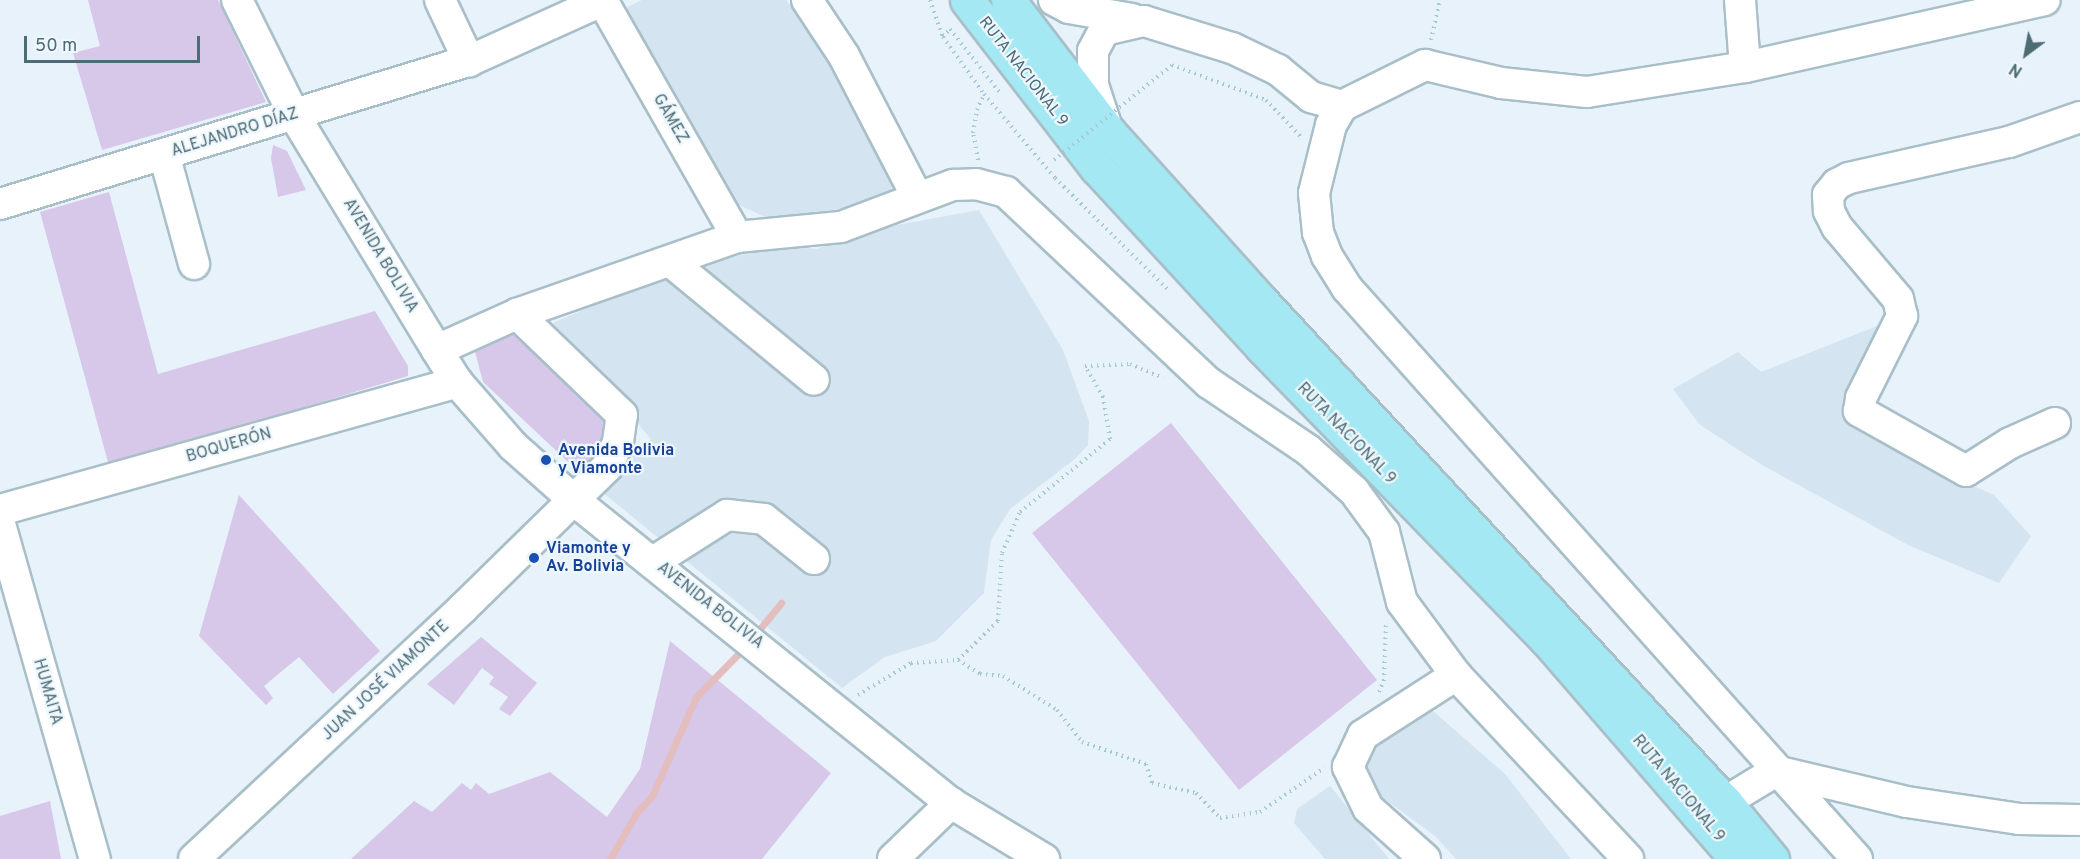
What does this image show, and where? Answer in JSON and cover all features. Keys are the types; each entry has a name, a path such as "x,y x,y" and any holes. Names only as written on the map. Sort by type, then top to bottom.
{"highway":[{"name":"RUTA NACIONAL 9","path":"967,0 1097,168 1262,347 1547,640 1737,859"},
{"name":"RUTA NACIONAL 9","path":"1008,0 1108,130 1269,310 1725,802 1772,859"}],"street":[{"name":"AVENIDA BOLIVIA","path":"237,0 294,115 437,350 458,382 513,446 575,501 708,604 951,802 1044,859"},
{"path":"440,0 469,61"},
{"name":"ALEJANDRO DÍAZ","path":"0,204 469,61 603,0"},
{"name":"GÁMEZ","path":"603,0 737,237"},
{"path":"807,0 844,56 916,195"},
{"path":"1054,0 1069,8 1144,21 1251,57 1278,70 1311,98 1342,106"},
{"path":"1740,0 1745,67"},
{"path":"1857,859 1347,288 1327,256 1314,214 1322,159 1331,125 1342,106 1425,65 1501,82 1587,92 1745,67 2045,0"},
{"path":"1108,130 1094,86 1093,51 1104,30 1144,21"},
{"path":"2055,423 2010,443 1966,471 1860,411 1860,398 1902,316 1898,299 1837,227 1829,211 1828,195 1837,184 1849,178 2009,142 2080,117"},
{"path":"164,154 194,264"},
{"path":"437,350 517,314 737,237 841,227 916,195 953,185 976,184 1006,192 1209,383 1308,450 1354,491 1384,532 1402,602 1456,675 1628,859"},
{"path":"671,262 814,380"},
{"name":"JUAN JOSÉ VIAMONTE","path":"194,859 575,501 607,467 618,442 622,415 517,314"},
{"name":"BOQUERÓN","path":"0,510 458,382"},
{"path":"653,562 727,515 764,519 814,559"},
{"name":"HUMAITA","path":"0,524 95,859"},
{"path":"1425,859 1368,808 1348,767 1363,735 1456,675"},
{"path":"1725,802 1776,771 1907,802 2019,819 2080,820"},
{"path":"893,859 951,802"}],"path":[{"path":"1425,65 1440,0"},
{"path":"943,37 950,29 956,38"},
{"path":"1054,160 1172,65 1266,100 1322,159"},
{"path":"976,184 979,155 974,133 976,110 984,94"},
{"path":"958,660 998,621 1002,553 1020,512 1110,439 1103,397 1085,366 1130,364 1168,380"},
{"path":"1375,701 1384,681 1385,625 1402,602"},
{"path":"838,710 885,676 911,663 958,660 980,674 1003,676 1057,710 1082,742 1146,764 1152,783 1196,793 1220,818 1260,812 1328,765"}],"shaded area":[{"path":"88,0 218,0 266,102 102,150 73,53 100,46"},
{"path":"642,0 786,0 825,52 894,178 889,198 776,222 726,199 619,11"},
{"path":"273,145 287,151 306,190 278,197 271,158"},
{"path":"109,192 158,374 375,311 408,366 408,376 109,466 40,212"},
{"path":"979,210 1063,350 1089,421 1088,445 1076,458 1010,509 991,540 984,593 936,641 885,657 842,688 596,487 651,439 553,323 659,277 779,245 817,249 854,233"},
{"path":"1887,322 1845,407 1969,484 1994,495 2031,536 1999,583 1908,545 1762,465 1700,425 1673,389 1738,352 1761,372"},
{"path":"520,328 610,416 605,454 581,474 483,382 473,344"},
{"path":"1171,423 1377,680 1239,790 1032,533"},
{"path":"239,495 380,651 333,694 299,657 264,686 273,698 266,705 199,636"},
{"path":"481,637 537,683 510,716 499,709 508,697 489,684 494,677 482,668 454,705 427,684"},
{"path":"670,641 831,773 762,859 351,859 414,801 432,812 462,783 471,790 476,783 489,794 550,772 607,817 640,769"},
{"path":"1433,711 1505,774 1571,859 1456,859 1435,836 1374,791 1362,760 1376,738"},
{"path":"1330,786 1389,859 1325,859 1294,823 1297,809"},
{"path":"50,801 61,859 0,859 0,816"}],"waterway":[{"path":"754,636 781,603"},
{"path":"610,859 637,812 652,796 696,697 745,647"}],"place":[{"name":"Avenida Bolivia y Viamonte","path":"546,460"},
{"name":"Viamonte y Av. Bolivia","path":"534,558"}]}
